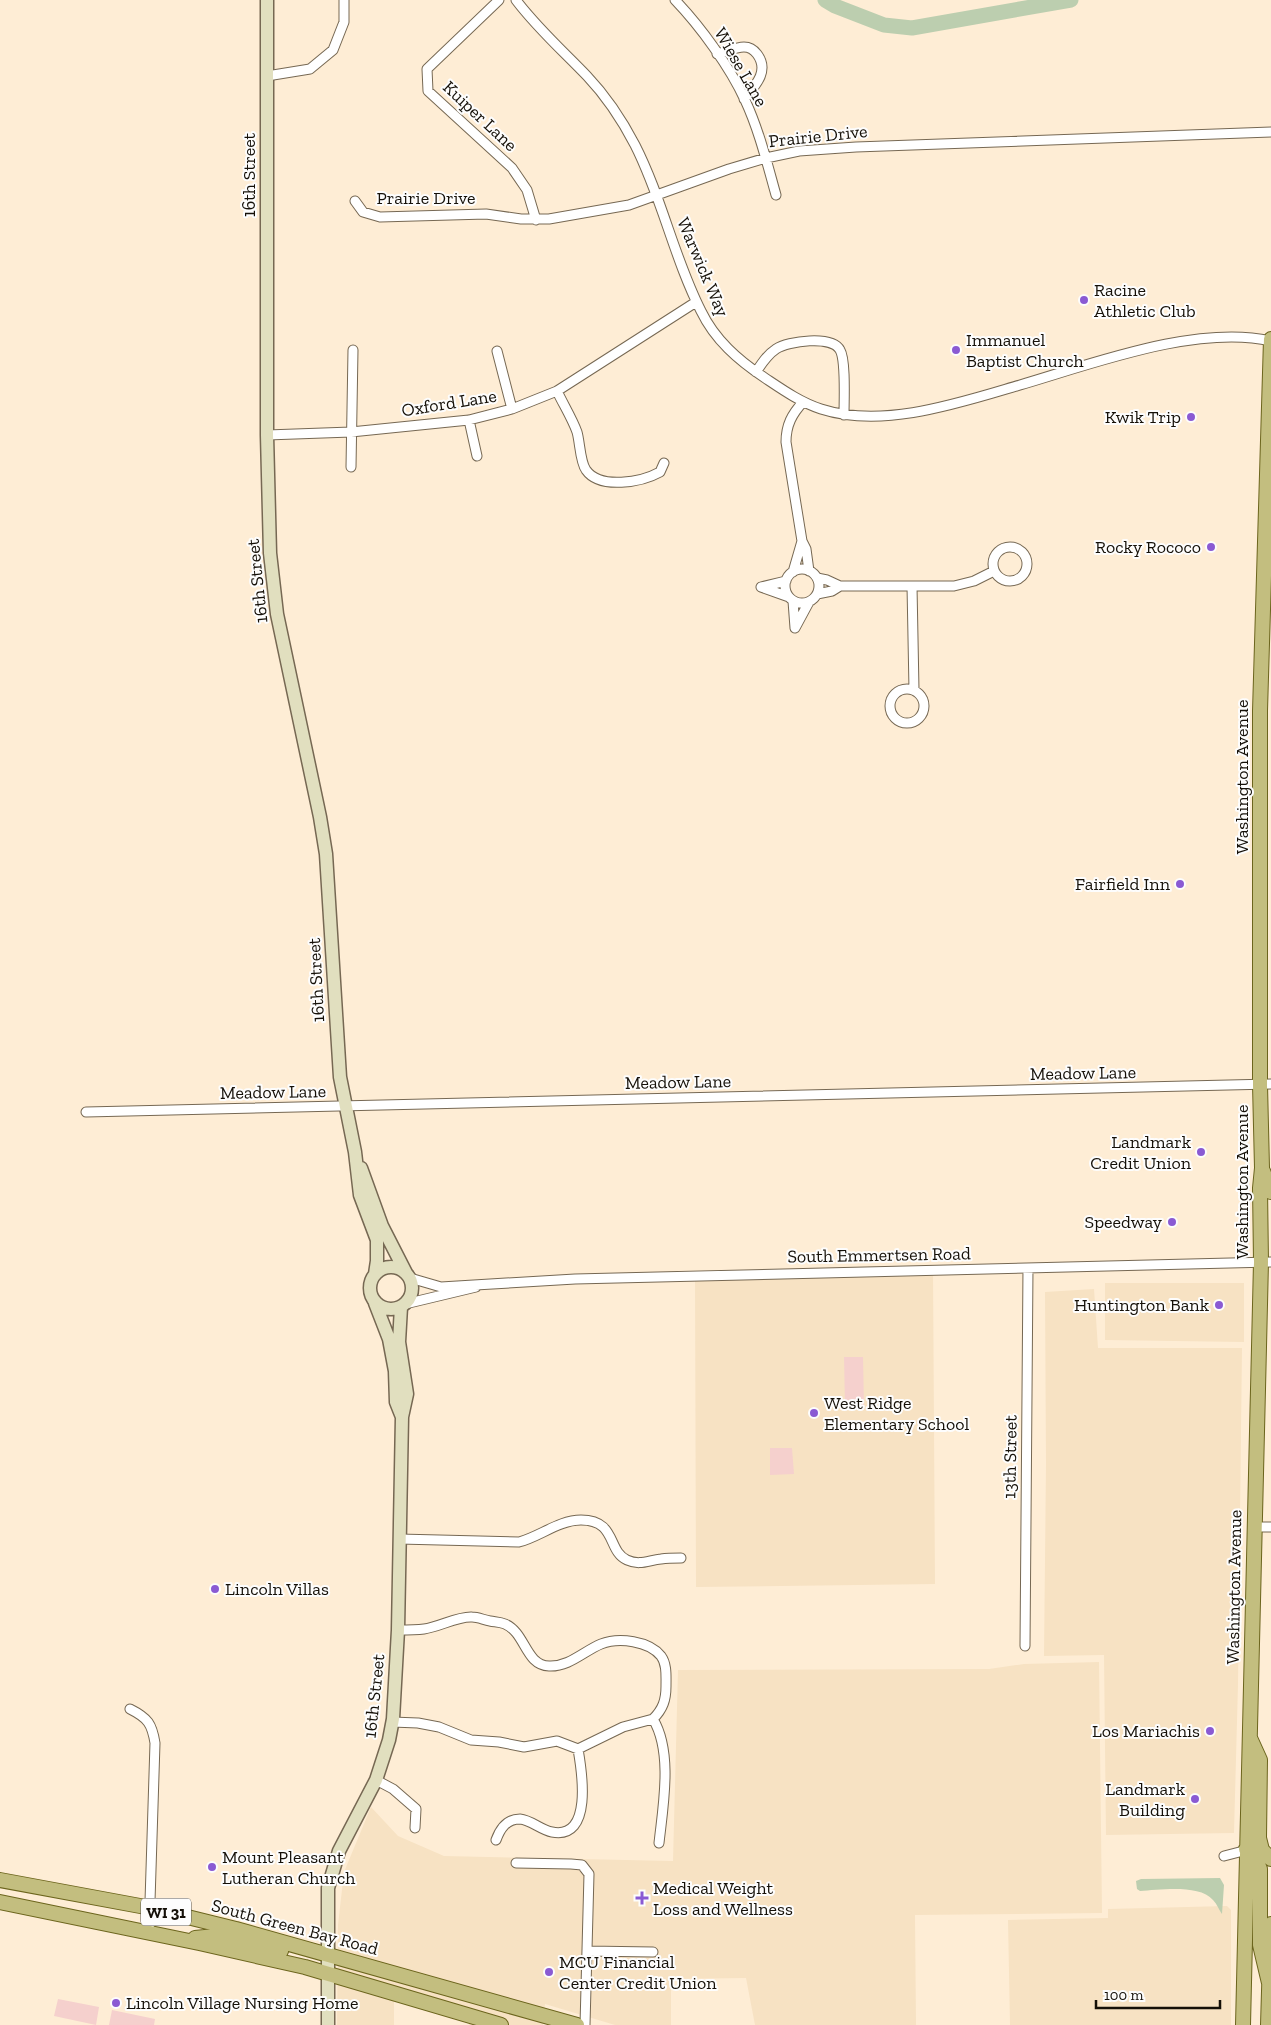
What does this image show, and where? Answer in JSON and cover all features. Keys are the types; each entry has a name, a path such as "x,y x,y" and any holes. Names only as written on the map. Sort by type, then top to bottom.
{"main road":[{"name":"Washington Avenue","path":"1243,2025 1261,1855 1250,1738 1254,1527 1266,1262 1260,1188 1265,1085 1260,711 1269,517 1271,340"},
{"path":"1262,1168 1271,1192"},
{"path":"1266,1262 1266,1267 1271,1277"},
{"path":"1261,1855 1260,1945 1270,1982"},
{"name":"South Green Bay Road","path":"0,1880 151,1908 329,1954 577,2025"},
{"name":"South Green Bay Road","path":"0,1902 305,1967 501,2025"},
{"path":"1268,2025 1271,1924"},
{"path":"180,1939 215,1936 309,1957 329,1954"},
{"path":"328,1974 334,1970 346,1968 391,1982 419,1985 432,1984"}],"street":[{"name":"16th Street","path":"267,0 267,435 270,553 277,614 320,817 326,854 337,1041 344,1106 355,1152 382,1226 408,1276 412,1292 403,1306 399,1342 407,1394 402,1417 398,1630 392,1722 384,1760 376,1780 348,1831 332,1870 327,1895 329,1954 328,2025"},
{"path":"267,76 310,69 333,50 344,22 344,0"},
{"name":"Kuiper Lane","path":"499,0 427,69 428,91 512,168 527,190 536,220"},
{"name":"Warwick Way","path":"516,0 544,34 605,98 635,145 696,302 717,337 736,357 802,402 844,414 878,416 947,406 1140,350 1171,343 1223,338 1271,340"},
{"name":"Wiese Lane","path":"675,0 717,54 744,99 766,158 776,195"},
{"path":"717,54 743,47 752,49 758,55 762,62 762,72 758,82 744,99"},
{"name":"Prairie Drive","path":"355,201 363,212 380,217 486,214 536,220 616,208 656,196 729,169 766,158 807,150 1271,132"},
{"name":"Oxford Lane","path":"267,435 351,432 469,420 512,409 556,391 696,302"},
{"path":"756,372 770,353 784,345 798,342 829,342 834,344 839,347 843,358 844,414"},
{"path":"351,467 353,350"},
{"path":"497,351 512,409"},
{"path":"556,391 576,431 585,469 598,480 620,482 651,477 660,472 664,463"},
{"path":"802,402 792,415 786,434 802,541 806,549 809,571"},
{"path":"469,420 477,456"},
{"path":"802,541 793,572 786,581 786,592 791,599 795,628 810,602 817,594 819,588 817,578"},
{"path":"793,572 799,570 809,571 817,578 840,586 954,586 974,581 994,571"},
{"path":"786,581 761,587 798,603 810,602"},
{"path":"817,594 832,591 840,586"},
{"path":"912,586 914,690"},
{"name":"Meadow Lane","path":"86,1112 1265,1085"},
{"name":"16th Street","path":"355,1152 360,1195 377,1240 378,1261 369,1287 370,1294 389,1339 395,1371 396,1402 402,1417"},
{"name":"South Emmertsen Road","path":"408,1276 441,1287 576,1279 1266,1262"},
{"path":"374,1274 387,1267 400,1269 408,1276"},
{"name":"13th Street","path":"1024,1646 1028,1268"},
{"name":"South Emmertsen Road","path":"403,1306 489,1284"},
{"path":"375,1303 385,1309 392,1310 403,1306"},
{"path":"399,1538 519,1542 564,1523 582,1520 603,1527 609,1533 621,1556 628,1561 646,1563 660,1559 681,1558"},
{"path":"1254,1527 1271,1528"},
{"path":"392,1722 439,1727 471,1740 524,1746 557,1741 578,1749 623,1727 653,1720 660,1713 666,1701 666,1670 662,1657 654,1649 645,1645 626,1641 601,1644 567,1662 550,1666 537,1662 528,1653 523,1640 514,1629 503,1623 471,1616 424,1629 398,1630"},
{"path":"130,1710 142,1715 153,1729 150,1933"},
{"path":"653,1720 661,1737 664,1758 664,1800 659,1843"},
{"path":"496,1840 503,1825 520,1819 553,1832 565,1832 575,1826 580,1816 584,1781 578,1749"},
{"path":"376,1780 393,1789 416,1809 415,1828"},
{"path":"1224,1856 1261,1855"},
{"path":"516,1863 582,1865 590,1874 585,2025"},
{"path":"588,1951 653,1952"}],"shaded area":[{"name":"West Ridge Elementary School","path":"933,1270 935,1584 696,1587 695,1276"},
{"path":"1105,1283 1244,1283 1244,1342 1105,1340"},
{"path":"1094,1289 1098,1348 1242,1348 1238,1684 1234,1833 1106,1835 1104,1655 1044,1656 1045,1292"},
{"path":"844,1357 863,1357 864,1406 845,1406"},
{"path":"770,1448 792,1448 794,1474 770,1475"},
{"path":"1099,1662 1102,1913 915,1915 916,2025 755,2025 746,1978 671,1979 671,2025 615,2025 545,2004 543,2025 469,2025 469,2023 394,1999 394,2025 337,2025 338,1925 344,1872 371,1807 398,1836 444,1856 673,1861 678,1670 989,1669 1024,1664"},
{"path":"1220,1878 1224,1885 1222,1914 1216,1903 1207,1895 1179,1889 1140,1891 1137,1889 1136,1881 1141,1879"},
{"path":"1227,1906 1231,1910 1231,2025 1010,2025 1008,1920 1108,1918 1108,1909"},
{"path":"58,1999 99,2007 96,2025 54,2016"},
{"path":"112,2010 155,2019 154,2025 109,2025"}],"waterway":[{"path":"825,0 835,6 884,25 912,28 1071,0"}],"place":[{"name":"Racine Athletic Club","path":"1084,300"},
{"name":"Immanuel Baptist Church","path":"956,350"},
{"name":"Kwik Trip","path":"1191,417"},
{"name":"Rocky Rococo","path":"1211,547"},
{"name":"Fairfield Inn","path":"1180,884"},
{"name":"Landmark Credit Union","path":"1201,1152"},
{"name":"Speedway","path":"1172,1222"},
{"name":"Huntington Bank","path":"1219,1305"},
{"name":"West Ridge Elementary School","path":"814,1413"},
{"name":"Lincoln Villas","path":"215,1589"},
{"name":"Los Mariachis","path":"1210,1731"},
{"name":"Landmark Building","path":"1195,1799"},
{"name":"Mount Pleasant Lutheran Church","path":"212,1867"},
{"name":"Medical Weight Loss and Wellness","path":"642,1898"},
{"name":"MCU Financial Center Credit Union","path":"549,1972"},
{"name":"Lincoln Village Nursing Home","path":"116,2003"}]}
